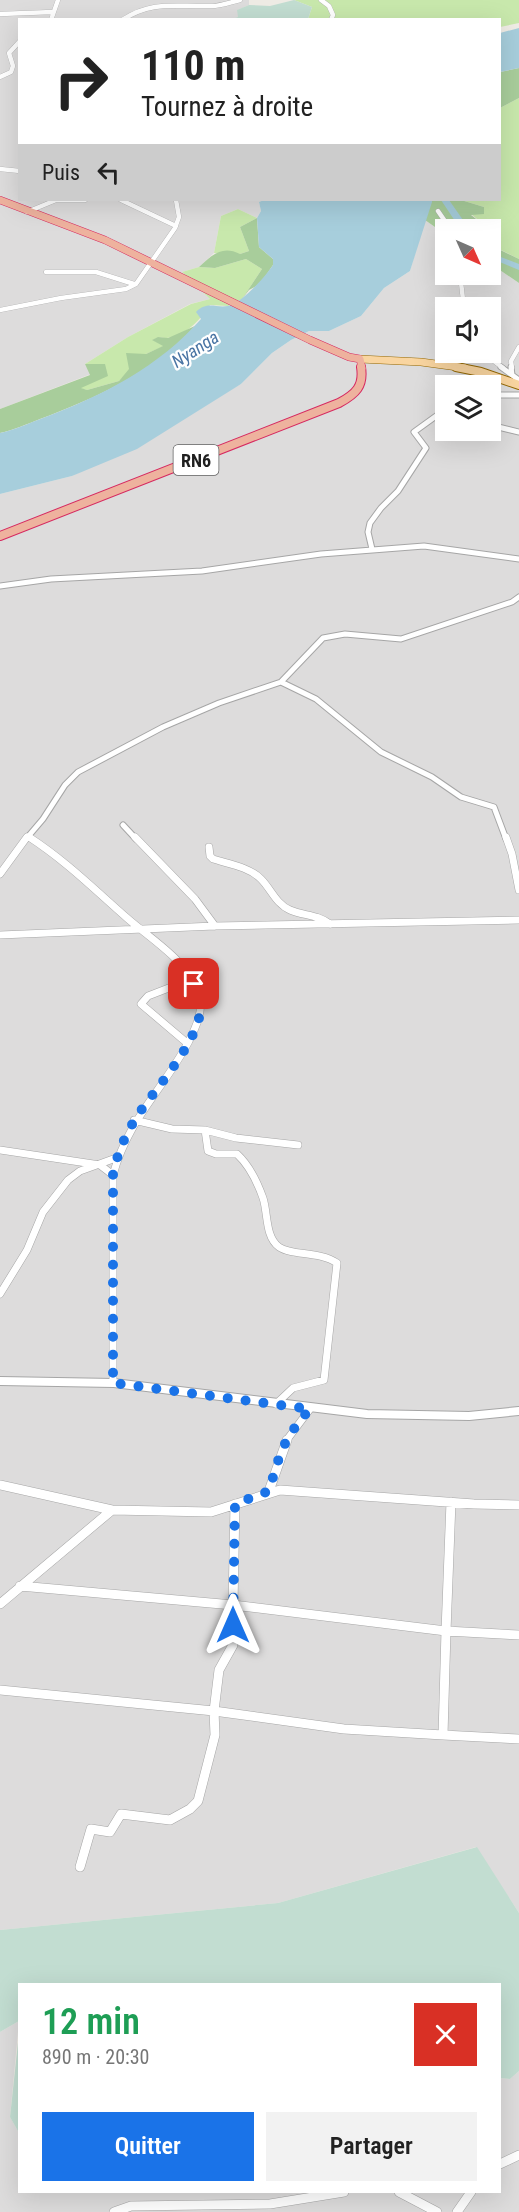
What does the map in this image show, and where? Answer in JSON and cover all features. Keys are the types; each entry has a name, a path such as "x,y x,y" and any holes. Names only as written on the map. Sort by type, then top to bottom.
{"highway":[{"path":"0,200 105,240 310,340 349,357 360,359"},
{"name":"RN6","path":"0,536 339,403 356,392 363,382 360,359"}],"main road":[{"path":"360,359 472,368 495,374 519,385"}],"street":[{"path":"52,18 58,0"},
{"path":"151,1 212,6 240,0"},
{"path":"321,0 332,10 332,18"},
{"path":"124,18 138,6"},
{"path":"0,14 53,12"},
{"path":"0,77 11,72 13,66 9,53 18,43"},
{"path":"0,169 18,171"},
{"path":"27,212 54,201"},
{"path":"122,201 176,226"},
{"path":"0,310 61,298 126,289 136,284 176,226 179,217 176,201"},
{"path":"438,211 443,219"},
{"path":"167,221 179,217"},
{"path":"46,272 96,272 128,284 136,284"},
{"path":"512,375 511,361 519,347"},
{"path":"496,363 519,380"},
{"path":"501,395 519,395"},
{"path":"372,549 366,534 369,525 381,508 392,501 400,485 408,478 426,448 414,432 435,417"},
{"path":"501,428 519,432"},
{"path":"0,586 51,579 202,571 372,549 431,545 519,559"},
{"path":"0,874 65,785 86,767 163,727 219,703 281,682 323,638 345,634 401,639 512,602 519,597"},
{"path":"281,682 316,699 381,752 432,777 461,798 494,807 512,854 519,890"},
{"path":"123,825 195,899 214,926"},
{"path":"29,837 70,864 173,958 192,980 201,1004 199,1019 187,1043 134,1120 116,1158 113,1174 113,1383"},
{"path":"208,847 213,859 255,874 276,900 290,910 321,917 330,924"},
{"path":"0,857 12,857"},
{"path":"0,935 214,926 519,920"},
{"path":"187,1043 178,1032 142,1008 141,1004 148,996 192,980"},
{"path":"134,1120 172,1129 205,1130 236,1138 298,1145"},
{"path":"205,1130 208,1151 216,1154 237,1154 248,1164 263,1199 272,1240 280,1248 326,1256 337,1263 324,1380 293,1388 276,1404"},
{"path":"0,1150 100,1165 113,1174"},
{"path":"68,1180 80,1171 116,1158"},
{"path":"0,1294 27,1251 43,1212 68,1180 77,1163"},
{"path":"0,1381 113,1383 310,1409 481,1417 519,1411"},
{"path":"269,1491 279,1452 296,1425 310,1409"},
{"path":"0,1485 112,1510 211,1512 269,1491 298,1490 451,1502 519,1504"},
{"path":"443,1735 451,1502"},
{"path":"80,1867 91,1829 110,1832 121,1814 170,1820 190,1809 198,1801 216,1736 214,1711 219,1670 233,1645 235,1504"},
{"path":"0,1605 112,1510"},
{"path":"20,1586 233,1605 446,1631 519,1635"},
{"path":"0,1690 214,1711 334,1728 519,1739"},
{"path":"501,2164 519,2155"},
{"path":"114,2212 131,2206 270,2204 338,2193"},
{"path":"401,2193 437,2212"},
{"path":"457,2212 470,2193"}],"shaded area":[{"path":"0,0 249,0 249,5 238,10 238,17 234,18 18,18 18,201 262,201 259,202 261,211 257,218 238,209 221,216 214,253 199,267 182,272 210,299 190,304 128,337 85,364 91,374 0,409"},
{"path":"425,220 435,227 435,285 501,285 501,271 519,283 519,1913 476,1847 278,1903 0,1930 0,494 72,476 241,384 272,353 291,340 309,331 329,331 361,316 384,288 410,271"},
{"path":"18,2022 10,2117 18,2131 18,2193 501,2193 501,2078 510,2079 519,2071 519,2212 0,2212 0,2032"}],"green space":[{"path":"294,0 519,0 519,23 501,27 501,18 308,18 312,7"},
{"path":"294,0 312,7 308,18 234,18 238,17 237,10 249,5 270,6"},
{"path":"519,68 519,98 501,107 501,72"},
{"path":"519,98 519,259 501,250 501,219 477,219 471,214 484,207 464,201 501,201 501,107"},
{"path":"432,201 464,201 484,207 484,214 471,215 476,219 435,219 435,227 425,220"},
{"path":"238,209 257,218 240,227 249,251 240,254 214,253 221,216"},
{"path":"257,218 259,247 273,259 273,265 260,284 249,290 242,299 262,269 246,259 215,268 199,267 213,255 223,251 234,251 240,254 249,251 240,227"},
{"path":"501,250 519,259 519,283 501,271"},
{"path":"246,259 262,269 242,299 228,306 210,305 197,321 181,334 153,340 164,346 146,354 119,381 87,390 79,388 105,364 85,364 128,337 191,304 210,299 182,272 199,267 215,268"},
{"path":"195,326 162,357 123,382 61,411 0,433 0,409 90,375 85,364 105,364 108,376 81,388 87,390 119,381 129,369 126,353 146,354 163,346 152,340 158,337 168,338"},
{"path":"477,1847 519,1913 519,2071 510,2079 501,2078 501,1983 18,1983 18,2022 0,2032 0,1930 278,1903"},
{"path":"18,2042 18,2131 10,2117"}],"water":[{"path":"519,28 519,68 501,72 501,33"},
{"name":"Nyanga","path":"432,201 410,271 384,288 361,316 329,331 309,331 291,340 272,353 241,384 137,449 72,476 0,494 0,433 87,400 129,378 185,336 201,319 196,312 200,309 208,306 234,304 259,282 273,265 273,259 259,247 257,218 261,211 259,202"}],"waterway":[{"path":"446,201 458,219"},
{"path":"501,260 519,267"}],"route":[{"path":"194,984 201,1004 199,1019 187,1043 134,1120 116,1158 113,1174 113,1383 310,1409 296,1425 279,1452 269,1491 235,1504 233,1625"}]}
